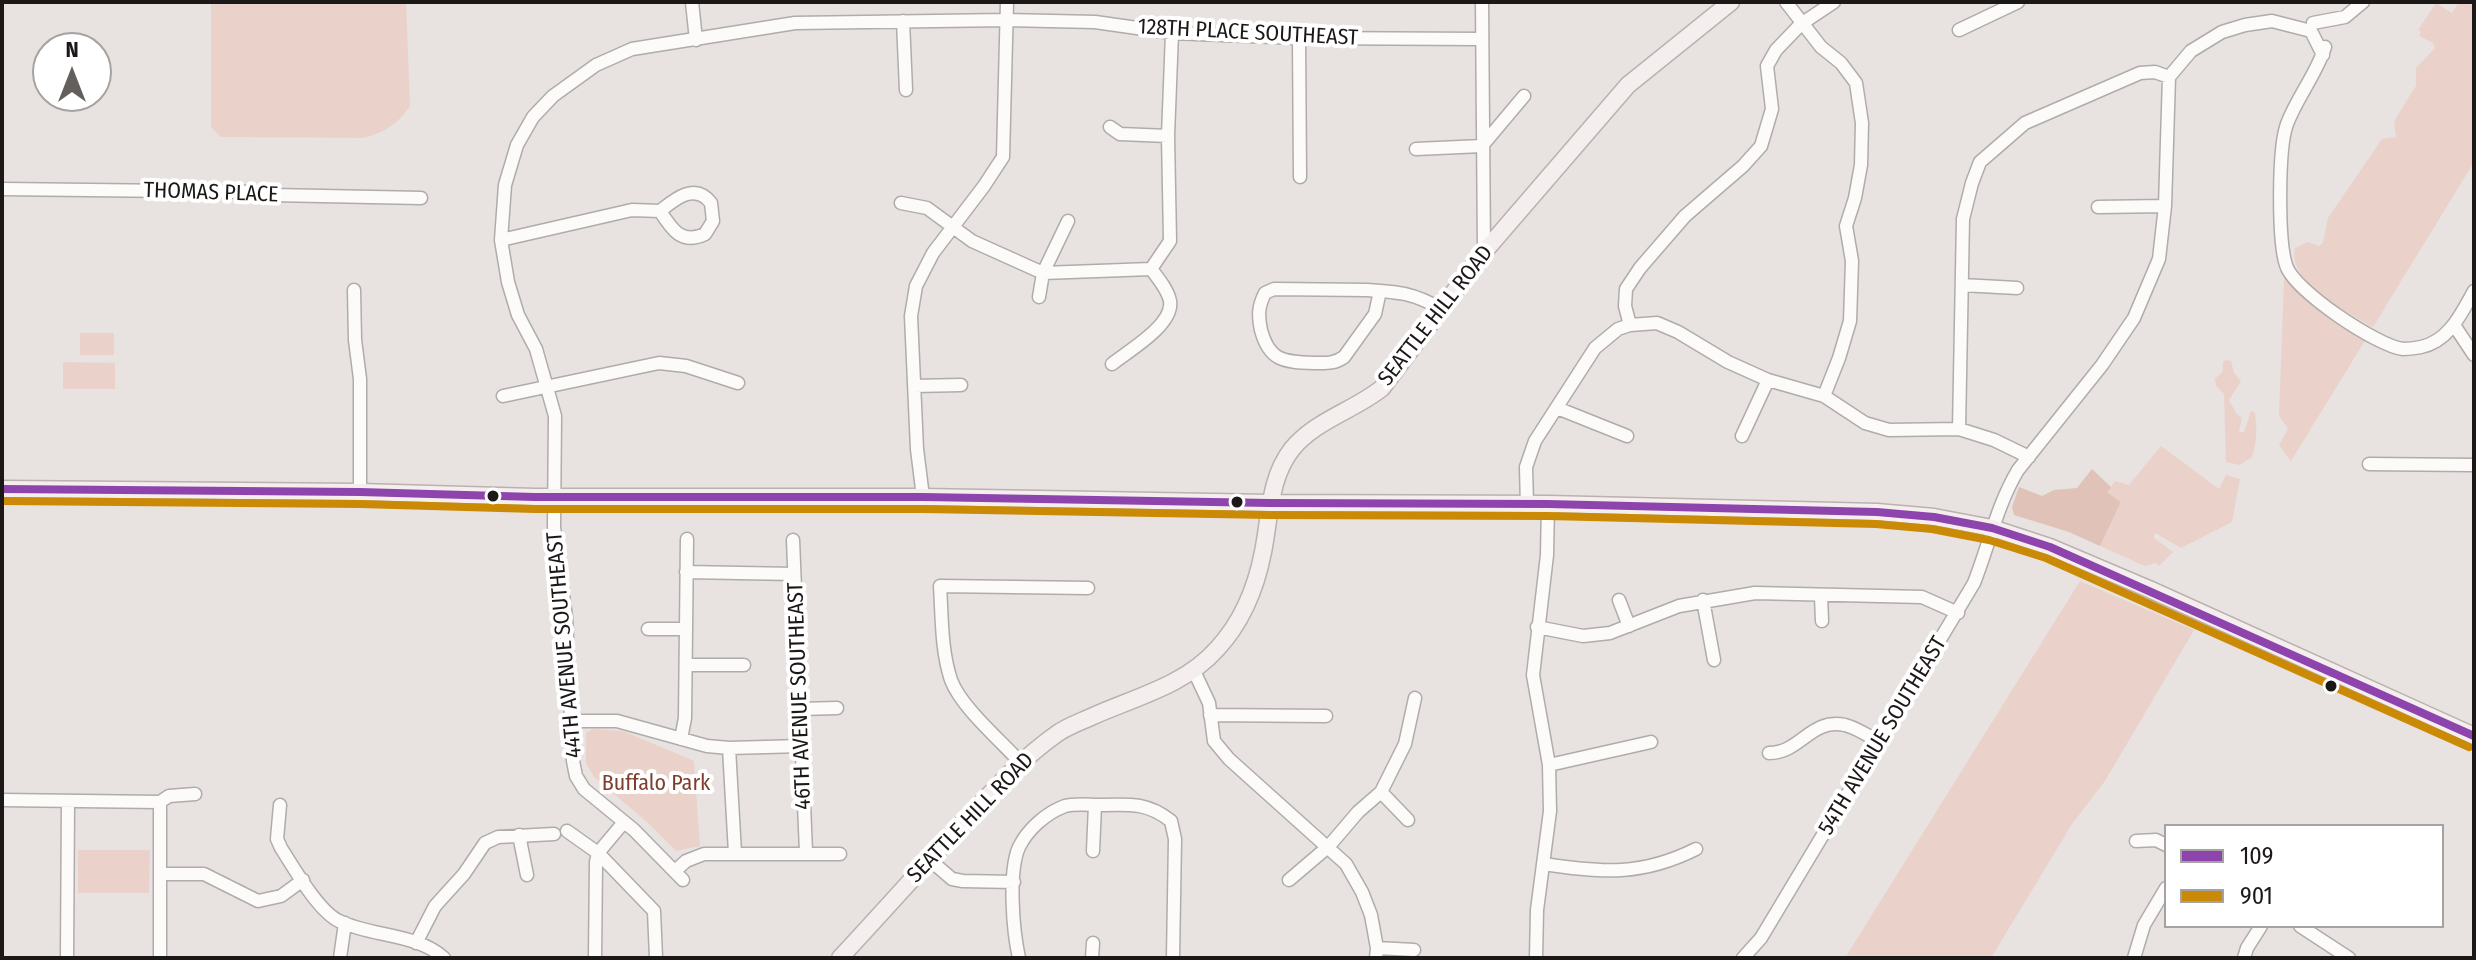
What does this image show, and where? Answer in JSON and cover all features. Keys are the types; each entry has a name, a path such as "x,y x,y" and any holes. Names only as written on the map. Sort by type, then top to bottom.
{"main road":[{"name":"SEATTLE HILL ROAD","path":"840,958 1020,762 1062,730 1153,693 1194,671 1217,650 1246,606 1256,582 1270,503 1283,463 1293,447 1316,429 1367,401 1382,388 1484,252 1628,85 1731,2"},
{"path":"2,489 556,497 923,497 1548,504 1877,512 1934,517 1992,528 2050,547 2474,736"}],"street":[{"path":"692,2 696,40"},
{"path":"923,497 917,449 911,316 916,286 933,253 1003,157 1007,2"},
{"path":"1482,2 1484,252"},
{"path":"1786,2 1801,24 1821,47 1841,63 1856,83 1862,123 1861,165 1846,226 1852,261 1850,321 1824,396"},
{"path":"1630,325 1625,306 1626,289 1640,268 1685,216 1743,166 1761,146 1772,109 1767,66 1776,50 1801,24 1834,2"},
{"path":"1959,30 2018,2"},
{"path":"1959,429 1963,219 1980,162 2025,123 2140,73 2155,72 2169,77 2191,51 2222,32 2245,25 2293,20 2313,23 2335,21 2357,10 2363,2"},
{"path":"903,21 906,90"},
{"name":"128TH PLACE SOUTHEAST","path":"632,49 795,23 903,21 1095,22 1172,33 1299,38 1482,39"},
{"path":"2281,22 2311,31 2323,55"},
{"path":"2313,23 2325,40 2323,55 2287,124 2281,149 2281,213 2286,266 2305,292 2346,320 2401,349 2422,347 2440,339 2454,325 2474,291"},
{"path":"1151,269 1170,241 1168,136 1172,33"},
{"path":"1299,38 1300,177"},
{"name":"44TH AVENUE SOUTHEAST","path":"632,49 596,65 553,96 533,117 517,145 505,185 501,240 515,304 536,349 555,416 554,527 567,630 576,776 584,789 679,875 686,861 704,854 735,853"},
{"name":"54TH AVENUE SOUTHEAST","path":"1743,958 1761,938 1958,613 1974,583 2007,488 2102,365 2134,318 2159,259 2165,206 2169,77"},
{"path":"1416,149 1482,146 1524,96"},
{"path":"1110,127 1120,134 1168,136"},
{"name":"THOMAS PLACE","path":"2,189 261,192 273,195 421,198"},
{"path":"501,240 632,210 660,211 685,193 698,193 711,203 713,221 705,234 690,239 680,237 673,231 660,211"},
{"path":"901,203 927,208 972,241 1043,273 1151,269"},
{"path":"2098,207 2165,206"},
{"path":"1039,297 1043,273 1068,221"},
{"path":"1112,364 1163,325 1169,313 1171,302 1151,269"},
{"path":"1962,285 2017,288"},
{"path":"1380,291 1375,314 1344,357 1330,363 1297,362 1275,357 1269,352 1258,315 1265,293 1274,289 1380,291 1404,292 1441,309"},
{"path":"354,290 360,379 360,492"},
{"path":"1527,506 1526,467 1535,441 1595,348 1618,329 1630,325 1657,323 1768,380 1824,396 1865,423 1889,430 1959,429 1994,440 2029,457"},
{"path":"2454,325 2474,355"},
{"path":"503,396 659,363 686,366 738,383"},
{"path":"1742,436 1768,380"},
{"path":"914,386 961,385"},
{"path":"1557,408 1627,436"},
{"path":"2369,464 2474,465"},
{"path":"1536,958 1537,910 1550,811 1549,765 1533,675 1547,555 1548,504"},
{"path":"681,739 685,718 687,539"},
{"name":"46TH AVENUE SOUTHEAST","path":"793,540 806,852"},
{"path":"686,572 794,574"},
{"path":"1020,762 968,706 952,683 945,654 940,586 1088,588"},
{"path":"1537,627 1583,636 1610,633 1679,606 1755,593 1922,597 1958,613"},
{"path":"1821,596 1822,621"},
{"path":"1619,600 1629,626"},
{"path":"1703,600 1714,660"},
{"path":"648,629 686,629"},
{"path":"686,665 744,665"},
{"path":"1194,671 1209,703 1214,741 1229,759 1346,864 1371,915 1376,953 1414,950"},
{"path":"1289,880 1329,846 1358,812 1381,792 1405,744 1415,698"},
{"path":"800,709 837,708"},
{"path":"1210,715 1326,716"},
{"path":"572,721 617,721 707,746 802,746"},
{"path":"1769,753 1785,753 1809,733 1834,724 1846,725 1879,742"},
{"path":"1549,765 1651,742"},
{"path":"729,748 735,853 840,854"},
{"path":"1381,792 1408,820"},
{"path":"2,800 160,802 169,796 195,794"},
{"path":"67,958 68,801"},
{"path":"160,802 160,958"},
{"path":"1019,958 1015,941 1014,882 1018,849 1030,830 1067,805 1123,804 1155,808 1171,821 1175,839 1173,958"},
{"path":"280,805 277,839 281,848 329,914 345,923 416,943 444,958"},
{"path":"1093,851 1095,805"},
{"path":"595,958 596,862 598,853 624,822"},
{"path":"416,943 435,906 464,874 485,843 498,837 560,832 598,853 654,911 656,958"},
{"path":"519,835 527,875"},
{"path":"2136,841 2156,840 2164,844"},
{"path":"1544,864 1594,871 1636,870 1670,862 1696,849"},
{"path":"930,860 952,879 1014,882"},
{"path":"161,874 204,874 258,901 281,896 303,880"},
{"path":"2134,958 2144,925 2164,891"},
{"path":"340,958 345,923"},
{"path":"2244,958 2260,928"},
{"path":"2303,928 2349,958"},
{"path":"1092,958 1093,943"}],"green space":[{"path":"211,2 406,2 410,106 390,127 363,138 221,137 211,127"},
{"path":"2459,2 2474,2 2474,162 2373,327 2336,305 2310,284 2295,260 2295,248 2308,242 2319,246 2323,243 2328,218 2382,139 2396,137 2394,121 2416,86 2416,68 2435,48 2433,43 2419,36 2421,32 2418,30 2436,3 2452,13"},
{"path":"2286,278 2312,305 2366,339 2291,461 2279,445 2288,429 2279,416"},
{"path":"80,333 114,333 114,355 80,355"},
{"path":"2226,360 2231,361 2234,373 2241,381 2229,400 2242,418 2239,432 2244,432 2251,411 2255,413 2254,451 2252,457 2240,465 2226,462 2224,394 2216,386 2215,379 2223,371"},
{"path":"63,362 115,363 115,389 63,389"},
{"path":"2161,446 2219,489 2226,475 2240,479 2232,522 2181,548 2155,533 2154,538 2173,552 2159,566 2155,563 2145,566 2100,546 2121,502 2107,492 2115,481 2129,485"},
{"path":"2080,581 2194,630 2105,781 2072,824 1991,958 1845,958"},
{"name":"Buffalo Park","path":"593,729 623,731 694,761 700,846 676,851 594,777 586,763 586,733"},
{"path":"78,850 150,850 149,893 78,893"}],"shaded area":[{"path":"2092,469 2111,487 2107,492 2121,502 2100,546 2069,532 2014,515 2012,507 2019,487 2042,496 2054,490 2077,488"}],"transit line":[{"name":"109","path":"2,489 535,497 923,497 1548,504 1877,512 1934,517 1992,528 2050,547 2474,736"},
{"name":"901","path":"2,501 535,509 923,509 1548,516 1876,524 1932,529 1989,540 2046,558 2469,747"}]}
